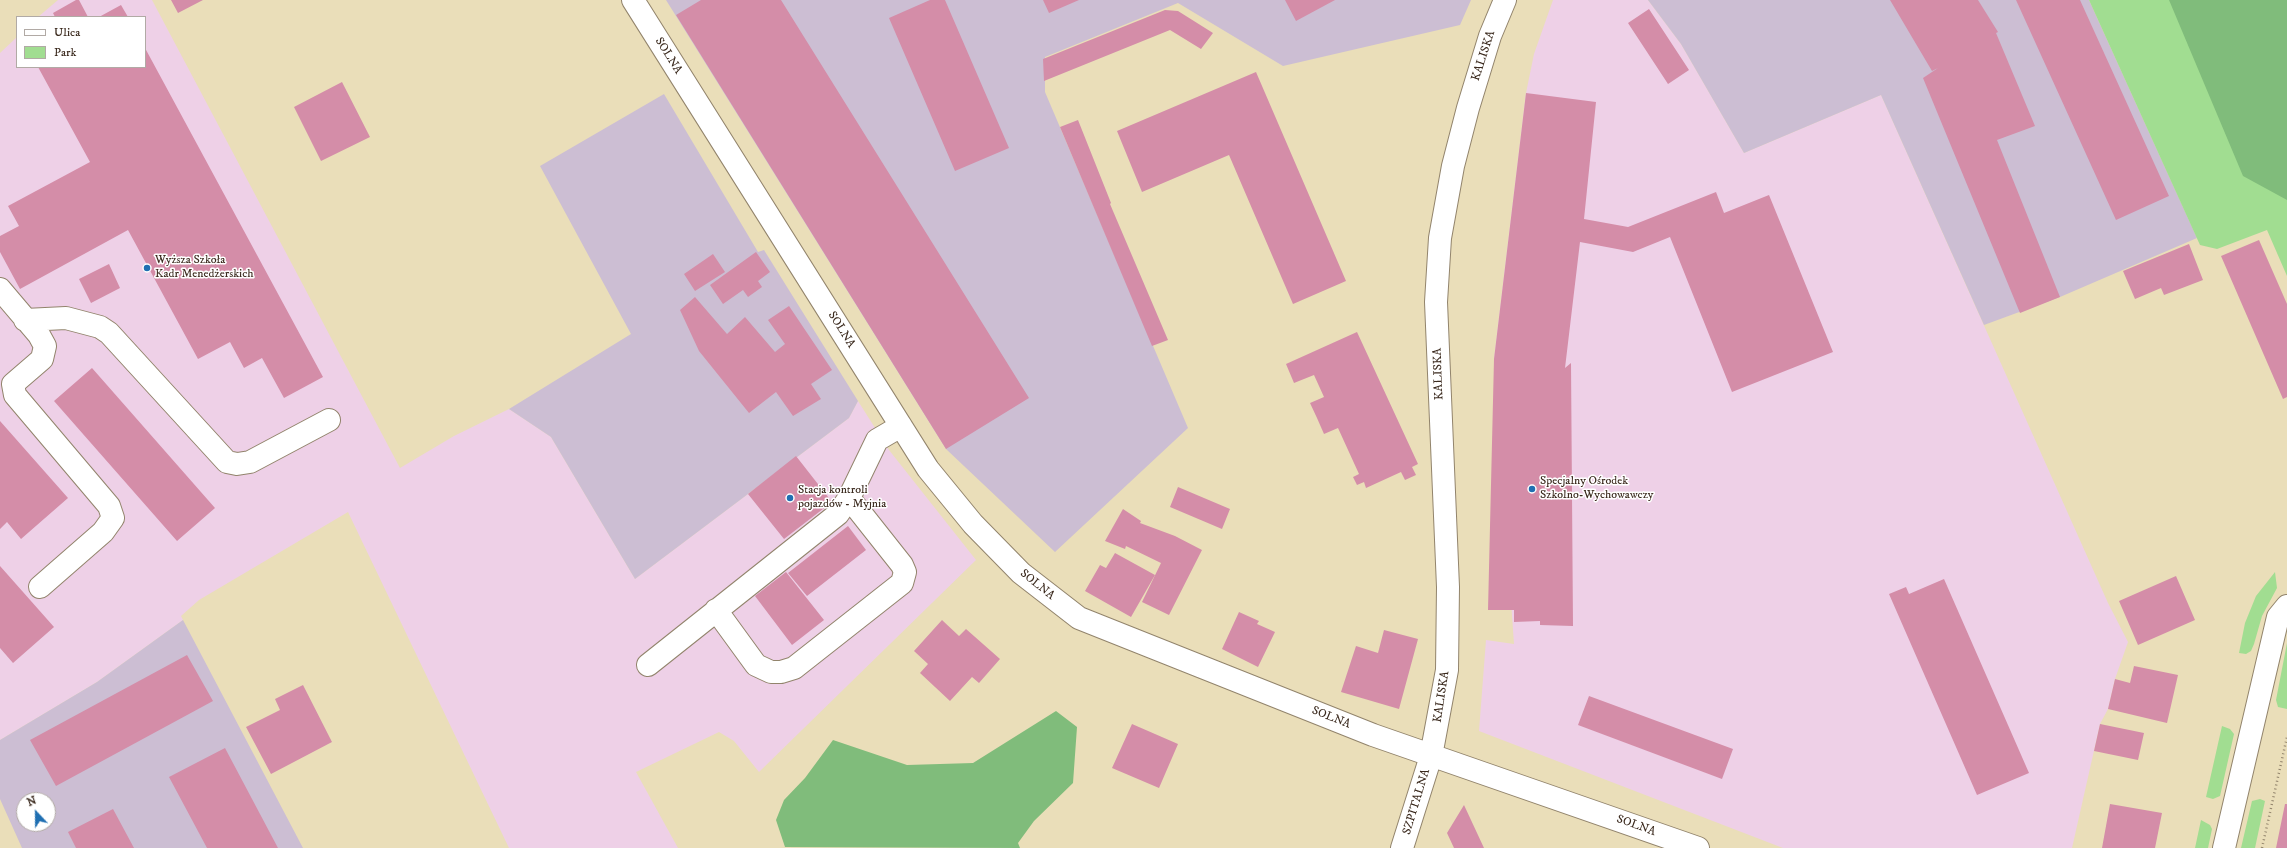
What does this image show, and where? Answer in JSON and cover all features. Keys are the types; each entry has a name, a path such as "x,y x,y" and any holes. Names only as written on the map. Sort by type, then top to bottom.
{"street":[{"name":"SOLNA","path":"633,0 928,469 973,524 1021,573 1079,618 1431,756 1567,801 1698,848"},
{"name":"KALISKA","path":"1431,756 1447,670 1449,621 1438,354 1437,267 1448,193 1468,108 1490,36 1504,0"},
{"path":"0,289 45,346 42,359 13,384 14,394 109,506 113,518 103,532 40,587"},
{"path":"25,320 66,318 100,327 109,333 227,462 237,464 250,462 329,420"},
{"path":"648,665 838,514 849,498 877,440 901,426"},
{"path":"716,610 756,665 771,672 781,672 794,668 902,583 905,572 902,565 849,498"},
{"path":"2224,848 2278,617 2287,606"},
{"name":"SZPITALNA","path":"1402,848 1431,756"}],"path":[{"path":"2262,848 2287,737"}],"shaded area":[{"path":"58,0 152,0 400,468 454,436 509,409 551,437 635,579 849,418 858,401 889,450 976,560 759,772 734,741 719,732 636,772 678,848 509,848 348,512 199,600 181,616 183,620 97,682 0,740 0,53 16,38 16,68 146,68 146,16 39,16"},
{"path":"666,0 1471,0 1460,25 1283,66 1178,3 1045,57 1045,92 1188,428 1055,552 946,449"},
{"path":"1553,0 1648,0 1681,44 1744,153 1881,95 2108,603 2128,642 2115,679 2108,709 2100,724 2072,848 1783,848 1479,731 1486,640 1514,644 1494,359 1526,93 1534,54"},
{"path":"1648,0 2089,0 2197,238 2060,297 1984,325 1881,95 1744,153 1681,44"},
{"path":"664,94 758,252 764,250 858,401 849,418 635,579 551,437 509,409 631,334 540,166"},
{"path":"183,620 303,848 22,848 0,799 0,740 97,682"}],"green space":[{"path":"2089,0 2287,0 2287,276 2267,230 2217,249 2200,245"},
{"path":"2169,0 2287,0 2287,200 2243,176"},
{"path":"2275,572 2277,588 2262,616 2251,651 2246,654 2239,653 2245,623 2256,596"},
{"path":"2287,643 2287,709 2278,707 2276,700"},
{"path":"1056,711 1077,727 1073,783 1034,821 1018,843 1020,848 785,847 776,820 784,800 805,778 833,740 907,765 973,763"},
{"path":"2222,726 2230,729 2234,734 2220,796 2213,799 2206,797"},
{"path":"2260,799 2265,801 2255,848 2241,848 2252,801"},
{"path":"2201,820 2210,825 2212,829 2208,848 2195,848"}],"building":[{"path":"76,0 79,0 87,16 54,16 53,13"},
{"path":"171,0 203,0 178,13"},
{"path":"701,0 781,0 1029,398 946,449 676,15"},
{"path":"930,0 945,0 1009,148 955,171 889,18"},
{"path":"1043,0 1079,0 1049,13"},
{"path":"1285,0 1335,0 1296,21"},
{"path":"1890,0 1978,0 1998,32 1996,33 2035,126 1997,140 2060,297 2020,313 1923,78 1938,68 1932,71"},
{"path":"2016,0 2080,0 2169,196 2116,220"},
{"path":"121,5 127,16 101,16"},
{"path":"1649,9 1689,70 1668,84 1628,23"},
{"path":"1165,10 1178,11 1213,33 1201,49 1170,30 1044,81 1043,59"},
{"path":"146,50 323,377 284,398 262,358 244,368 230,342 198,359 128,230 20,289 0,252 0,236 19,226 8,206 90,162 39,68 146,68"},
{"path":"1256,72 1346,281 1293,304 1229,155 1142,192 1117,131"},
{"path":"342,82 370,137 321,161 294,107"},
{"path":"1526,93 1596,102 1584,219 1628,227 1716,192 1724,213 1769,195 1833,352 1732,392 1670,237 1633,252 1580,242 1565,368 1571,363 1573,626 1540,625 1540,621 1514,622 1514,610 1488,610 1494,359"},
{"path":"1078,120 1111,203 1110,204 1168,340 1152,346 1060,127"},
{"path":"2259,240 2287,304 2287,397 2283,399 2221,256"},
{"path":"2189,244 2203,280 2164,295 2161,288 2135,299 2123,271"},
{"path":"756,252 770,272 758,281 762,287 748,297 743,290 723,304 710,285"},
{"path":"713,254 725,272 695,291 684,274"},
{"path":"109,264 120,288 91,303 79,279"},
{"path":"695,297 727,334 745,317 775,352 785,344 768,320 789,306 832,370 811,384 821,399 793,416 776,392 749,413 699,351 680,310"},
{"path":"1357,332 1418,464 1412,467 1416,475 1405,480 1401,472 1366,488 1364,482 1357,485 1353,477 1359,474 1338,428 1324,434 1310,403 1324,397 1314,375 1294,383 1286,364"},
{"path":"92,368 215,508 177,541 54,401"},
{"path":"0,421 68,498 21,539 7,522 0,529"},
{"name":"Stacja kontroli pojazdów - Myjnia","path":"796,456 832,502 784,539 748,494"},
{"path":"1178,487 1230,509 1222,529 1170,507"},
{"path":"1123,509 1141,521 1140,523 1175,536 1202,550 1169,615 1142,602 1161,563 1126,546 1125,549 1105,541"},
{"path":"848,526 866,550 807,596 788,573"},
{"path":"1115,553 1155,575 1131,617 1085,591 1100,565 1106,568"},
{"path":"0,566 54,627 13,663 0,648"},
{"path":"786,572 824,620 792,645 755,596"},
{"path":"2176,576 2195,620 2138,645 2119,601"},
{"path":"1944,579 2029,773 1977,795 1889,594 1906,587 1909,594"},
{"path":"1239,612 1259,621 1257,624 1275,632 1258,667 1222,649"},
{"path":"942,620 959,636 966,629 1000,659 979,683 972,677 950,701 920,673 928,664 914,651"},
{"path":"1384,630 1418,639 1399,709 1341,692 1356,646 1378,653"},
{"path":"187,655 213,701 56,786 30,740"},
{"path":"2134,666 2178,675 2167,723 2108,709 2115,679 2130,683"},
{"path":"303,685 332,742 271,774 246,727 280,710 275,699"},
{"path":"1589,696 1733,749 1722,779 1578,725"},
{"path":"1132,724 1178,744 1159,788 1112,768"},
{"path":"2100,724 2144,733 2138,760 2094,751"},
{"path":"225,748 278,848 207,848 169,777"},
{"path":"2110,804 2162,813 2155,848 2102,848"},
{"path":"2285,804 2287,804 2287,848 2276,848"},
{"path":"1464,805 1484,848 1454,848 1447,833"},
{"path":"113,809 134,848 76,848 68,832"}],"place":[{"name":"Wyższa Szkoła Kadr Menedżerskich","path":"147,268"},
{"name":"Specjalny Ośrodek Szkolno-Wychowawczy","path":"1532,489"},
{"name":"Stacja kontroli pojazdów - Myjnia","path":"790,498"}]}
